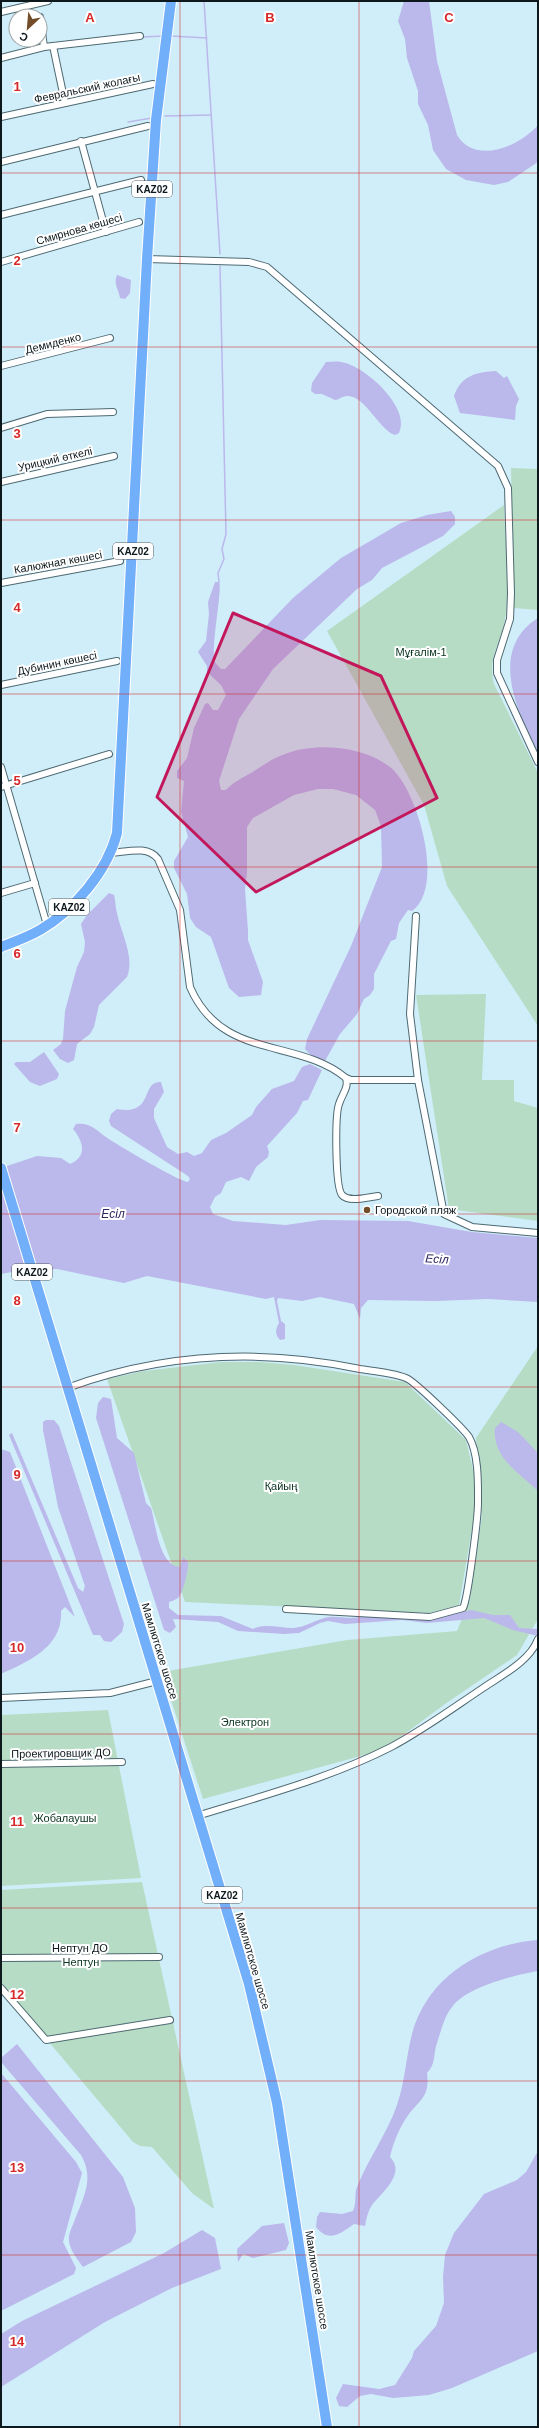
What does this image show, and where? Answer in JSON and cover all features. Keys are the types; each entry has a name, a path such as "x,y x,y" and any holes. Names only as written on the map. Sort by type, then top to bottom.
{"highway":[{"name":"KAZ02","path":"1,947 47,925 83,893 110,853 114,843 119,813 154,120 171,1"},
{"name":"Мамлютское шоссе","path":"1,1168 249,1984 278,2103 327,2427"}],"street":[{"path":"1,12 38,2 48,1"},
{"path":"48,47 140,36"},
{"path":"53,46 65,103"},
{"path":"1,58 40,48"},
{"name":"Февральский жолағы","path":"1,117 153,84"},
{"path":"1,162 93,138 154,120"},
{"path":"81,141 106,232"},
{"path":"1,214 141,180"},
{"name":"Смирнова көшесі","path":"1,262 139,222"},
{"path":"147,259 248,262 267,267 498,466 508,488 511,593 510,619 497,660 497,673 538,762"},
{"name":"Демиденко","path":"1,366 110,338"},
{"path":"1,428 39,416 55,413 113,412"},
{"name":"Урицкий өткелі","path":"1,482 114,456"},
{"name":"Калюжная көшесі","path":"1,583 120,561"},
{"name":"Дубинин көшесі","path":"1,685 117,661"},
{"path":"4,786 109,754"},
{"path":"1,767 4,786 47,925"},
{"path":"110,853 142,850 153,853 158,859 180,910 190,987 195,998 208,1014 222,1027 248,1042 302,1055 327,1066 351,1080 418,1080"},
{"path":"1,893 35,883"},
{"path":"416,916 410,1014 418,1080 444,1214 472,1226 538,1233"},
{"path":"346,1078 348,1084 338,1105 335,1142 339,1171 338,1184 342,1195 350,1199 378,1196"},
{"path":"67,1388 107,1374 184,1359 261,1355 295,1358 407,1378 462,1428 470,1439 478,1470 477,1518 463,1608 430,1617 286,1609"},
{"path":"197,1816 301,1784 391,1747 426,1727 499,1677 532,1652 538,1640"},
{"path":"1,1698 110,1693 156,1681"},
{"name":"Проектировщик ДО","path":"1,1764 122,1762"},
{"name":"Нептун ДО","path":"1,1958 159,1957"},
{"path":"1,1988 46,2040 170,2020"}],"highlighted area":[{"path":"233,613 381,676 437,798 256,892 157,797"}],"green space":[{"path":"511,468 538,469 538,610 514,608"},
{"name":"Мұғалім-1","path":"504,505 508,593 503,628 493,658 492,674 494,684 538,773 538,1026 447,886 424,805 327,631"},
{"path":"486,994 482,1080 514,1080 514,1101 538,1108 538,1221 449,1209 416,995"},
{"name":"Электрон","path":"538,1346 538,1619 517,1655 445,1704 383,1750 203,1799 162,1672 347,1640 457,1631 470,1599 482,1516 476,1438"},
{"name":"Қайың","path":"221,1362 260,1362 294,1365 405,1382 466,1440 474,1474 474,1517 459,1605 430,1613 185,1602 107,1379 144,1371"},
{"name":"Жобалаушы","path":"108,1710 141,1878 1,1886 1,1715"},
{"name":"Нептун","path":"142,1882 214,2209 192,2193 152,2147 140,2146 133,2142 1,1985 1,1890"}],"water":[{"path":"404,1 429,1 437,61 457,135 465,144 475,149 486,151 497,150 520,140 538,125 538,161 535,164 508,182 494,185 466,180 446,169 433,150 428,125 418,104 418,91 407,58 405,39 398,21"},
{"path":"117,275 131,280 130,293 125,299 120,298 116,284"},
{"path":"326,362 339,362 351,365 373,379 384,389 399,412 401,423 399,433 395,435 389,432 360,401 354,397 345,396 335,400 322,394 315,394 311,391 312,383"},
{"path":"496,371 504,378 507,376 519,399 516,406 515,420 460,413 454,396 461,384 470,376"},
{"path":"451,511 455,517 455,524 443,536 382,568 372,580 357,589 273,669 239,719 219,781 221,790 226,790 235,782 272,760 297,750 325,747 353,750 367,754 390,767 400,778 410,795 418,815 424,838 427,860 427,881 422,899 412,911 408,910 399,923 396,939 391,941 374,974 374,989 370,995 364,999 357,1014 340,1034 325,1061 322,1061 314,1057 305,1049 307,1039 351,946 382,867 381,826 375,810 356,795 333,789 318,789 294,795 253,818 247,827 247,872 245,889 248,940 263,982 261,995 239,997 229,988 211,937 196,927 190,918 187,894 174,868 174,861 188,837 181,812 184,781 177,778 177,771 187,758 194,728 205,704 208,703 213,710 218,710 226,695 221,685 207,672 207,666 198,652 206,641 209,614 208,602 215,582 219,582 220,586 214,656 217,665 221,669 225,669 293,598 341,558 401,523 427,515"},
{"path":"538,618 538,754 522,720 516,701 511,683 510,664 514,647 523,631"},
{"path":"109,893 115,897 116,911 128,953 129,969 127,977 99,1005 94,1027 90,1034 77,1044 74,1060 68,1063 60,1059 53,1050 61,1044 63,1039 65,1011 77,967 84,952 85,942 81,924 87,915"},
{"path":"44,1052 59,1074 57,1079 40,1086 30,1082 14,1064 16,1062 30,1062"},
{"name":"Есіл","path":"310,1064 322,1070 308,1100 303,1101 297,1113 267,1146 269,1152 268,1157 256,1167 249,1181 241,1177 226,1182 221,1193 215,1197 210,1207 213,1214 233,1221 286,1225 320,1220 408,1221 472,1232 538,1238 538,1302 488,1299 436,1301 368,1300 361,1308 360,1319 354,1304 320,1297 302,1301 278,1298 277,1301 281,1321 285,1324 285,1339 280,1340 276,1332 279,1323 274,1297 266,1299 147,1276 124,1283 57,1269 17,1271 1,1274 1,1168 37,1156 61,1158 70,1164 76,1161 82,1148 79,1138 73,1129 76,1124 85,1124 89,1125 135,1155 188,1182 190,1179 188,1176 111,1126 109,1121 111,1114 117,1109 129,1110 137,1108 142,1103 151,1087 155,1083 161,1082 164,1092 154,1109 154,1118 167,1147 178,1154 187,1152 194,1156 202,1153 211,1140 226,1133 252,1115 256,1107 272,1089 294,1081 302,1067"},
{"path":"103,1397 111,1399 117,1438 134,1453 146,1503 151,1508 160,1544 167,1560 173,1565 180,1567 183,1557 188,1562 187,1575 182,1592 178,1598 169,1602 169,1608 178,1615 221,1616 253,1629 262,1626 293,1628 329,1617 355,1618 363,1615 430,1619 471,1610 493,1615 510,1615 519,1628 538,1629 538,1636 513,1630 484,1618 427,1623 402,1620 345,1624 328,1621 320,1623 299,1633 284,1634 238,1631 218,1622 173,1619 176,1627 170,1633 164,1630 96,1418 98,1403"},
{"path":"46,1420 54,1420 59,1426 124,1624 122,1632 111,1642 104,1641 100,1635 93,1635 9,1435 12,1433 78,1588 83,1592 85,1586 58,1507 43,1430 43,1422"},
{"path":"501,1422 518,1432 538,1453 538,1491 515,1471 502,1456 495,1438 495,1428"},
{"path":"1,1449 10,1452 75,1617 65,1607 61,1611 60,1624 50,1643 33,1658 1,1674"},
{"path":"538,1940 538,1971 504,1979 479,1988 459,2000 449,2011 437,2043 432,2066 427,2073 428,2081 426,2092 409,2114 400,2129 393,2146 390,2157 394,2163 395,2169 391,2182 372,2205 367,2215 365,2226 354,2224 339,2234 330,2236 325,2235 316,2227 317,2217 320,2212 342,2214 353,2211 357,2187 366,2166 393,2116 397,2105 412,2034 419,2014 430,1996 444,1980 477,1956 497,1948"},
{"path":"17,2044 123,2177 135,2208 136,2232 131,2242 83,2267 72,2251 69,2238 70,2231 84,2197 86,2188 87,2172 85,2164 81,2155 1,2062 1,2058"},
{"path":"1,2073 76,2162 82,2173 63,2242 76,2268 74,2274 1,2311"},
{"path":"538,2151 538,2351 452,2388 429,2395 393,2398 371,2394 360,2396 347,2407 339,2406 336,2398 343,2384 379,2389 395,2385 412,2358 414,2351 436,2326 444,2303 443,2277 445,2255 454,2233 484,2194 517,2180 526,2172"},
{"path":"284,2223 289,2243 286,2250 253,2258 243,2254 238,2262 237,2249 262,2226"},
{"path":"202,2230 215,2238 221,2269 172,2288 105,2322 1,2387 1,2334 22,2321 164,2253"}],"waterway":[{"path":"204,1 220,254"},
{"path":"141,37 164,36"},
{"path":"171,36 207,38"},
{"path":"165,116 211,115"},
{"path":"128,122 152,118"},
{"path":"219,582 218,573 224,559 222,549 226,534 220,266"}],"place":[{"name":"Городской пляж","path":"367,1210"}]}
